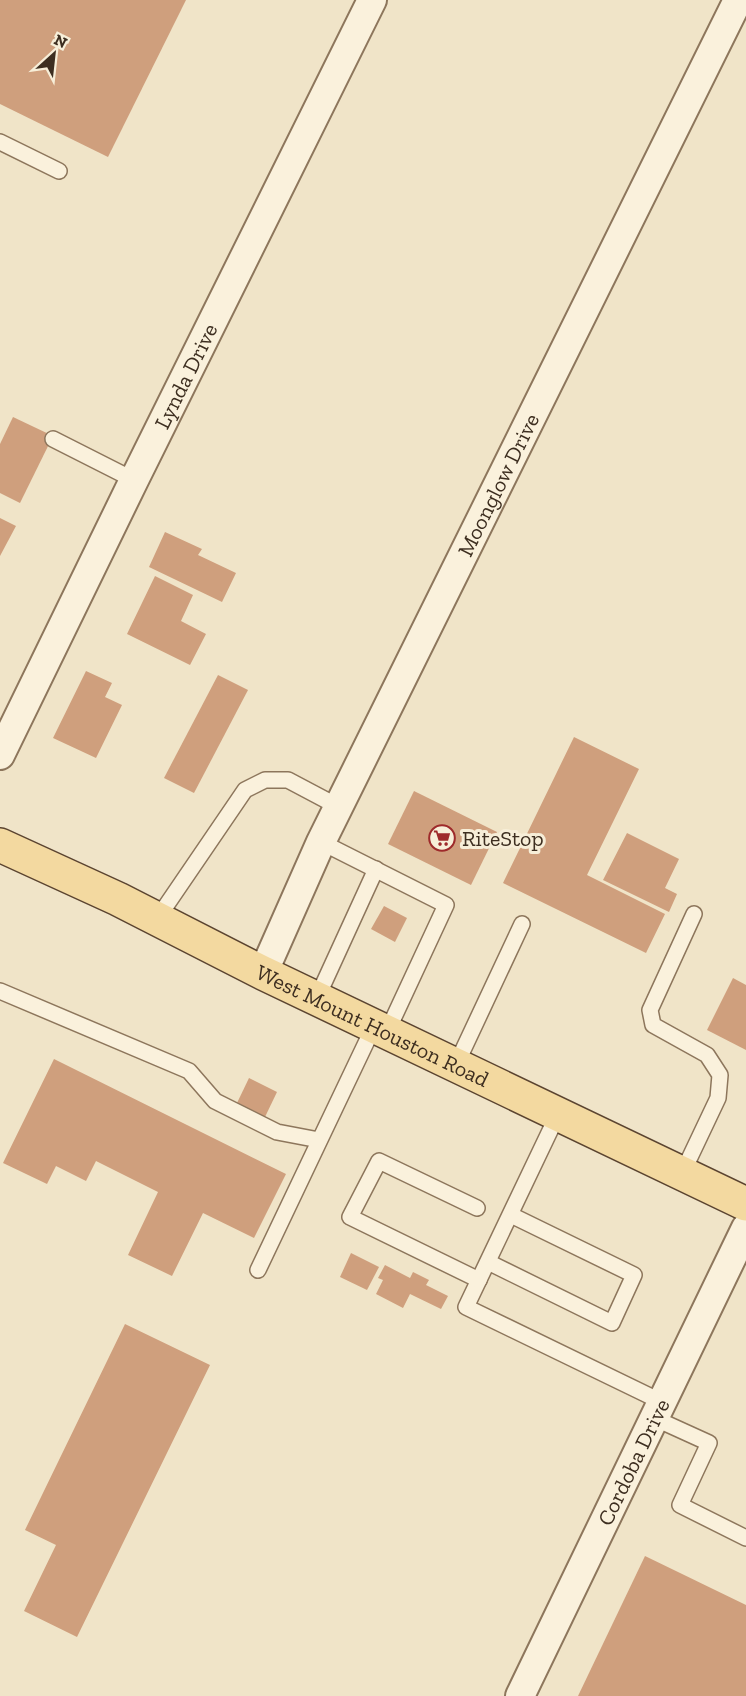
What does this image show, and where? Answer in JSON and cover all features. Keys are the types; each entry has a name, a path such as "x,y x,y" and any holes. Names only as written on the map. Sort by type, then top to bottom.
{"main road":[{"name":"West Mount Houston Road","path":"5,851 157,919 263,973 746,1204"}],"street":[{"name":"Lynda Drive","path":"0,755 372,0"},
{"name":"Moonglow Drive","path":"263,973 321,842 738,0"},
{"name":"Cordoba Drive","path":"520,1696 746,1228"}],"lane":[{"path":"0,142 58,171"},
{"path":"53,439 134,480"},
{"path":"157,919 245,790 265,780 288,780 339,807"},
{"path":"258,1270 319,1140 446,905 321,842"},
{"path":"317,998 376,869"},
{"path":"682,1174 718,1098 720,1075 707,1055 653,1025 650,1010 694,914"},
{"path":"456,1065 522,924"},
{"path":"0,991 189,1071 215,1101 278,1132 319,1140"},
{"path":"558,1114 466,1307 658,1410 709,1443 680,1505 746,1538"},
{"path":"477,1208 379,1161 350,1217 480,1280"},
{"path":"489,1262 612,1323 634,1275 511,1215"}],"building":[{"path":"0,0 186,0 108,157 0,104"},
{"path":"13,417 53,436 20,503 0,493 0,444"},
{"path":"0,518 16,526 0,556"},
{"path":"165,532 202,549 198,555 236,573 222,602 149,567"},
{"path":"155,576 193,595 181,621 206,634 190,665 127,634"},
{"path":"86,671 112,683 105,697 122,705 96,758 53,738"},
{"path":"218,675 248,690 194,793 164,778"},
{"path":"574,737 639,769 587,875 665,914 646,953 503,883"},
{"name":"RiteStop","path":"414,791 497,832 471,885 388,844"},
{"path":"627,833 679,859 665,888 677,894 669,912 603,880"},
{"path":"384,906 407,918 395,942 371,929"},
{"path":"733,978 746,985 746,1050 707,1030"},
{"path":"54,1059 286,1174 254,1238 203,1213 172,1276 128,1255 158,1192 96,1161 86,1181 56,1166 47,1184 3,1163"},
{"path":"249,1078 277,1092 265,1117 237,1103"},
{"path":"351,1253 379,1267 367,1290 340,1277"},
{"path":"385,1265 410,1278 413,1272 429,1280 426,1285 448,1296 441,1309 410,1294 403,1308 376,1294 383,1280 378,1278"},
{"path":"125,1324 210,1365 77,1637 24,1611 56,1545 25,1530"},
{"path":"645,1556 746,1605 746,1696 578,1696"}],"place":[{"name":"RiteStop","path":"442,838"}]}
